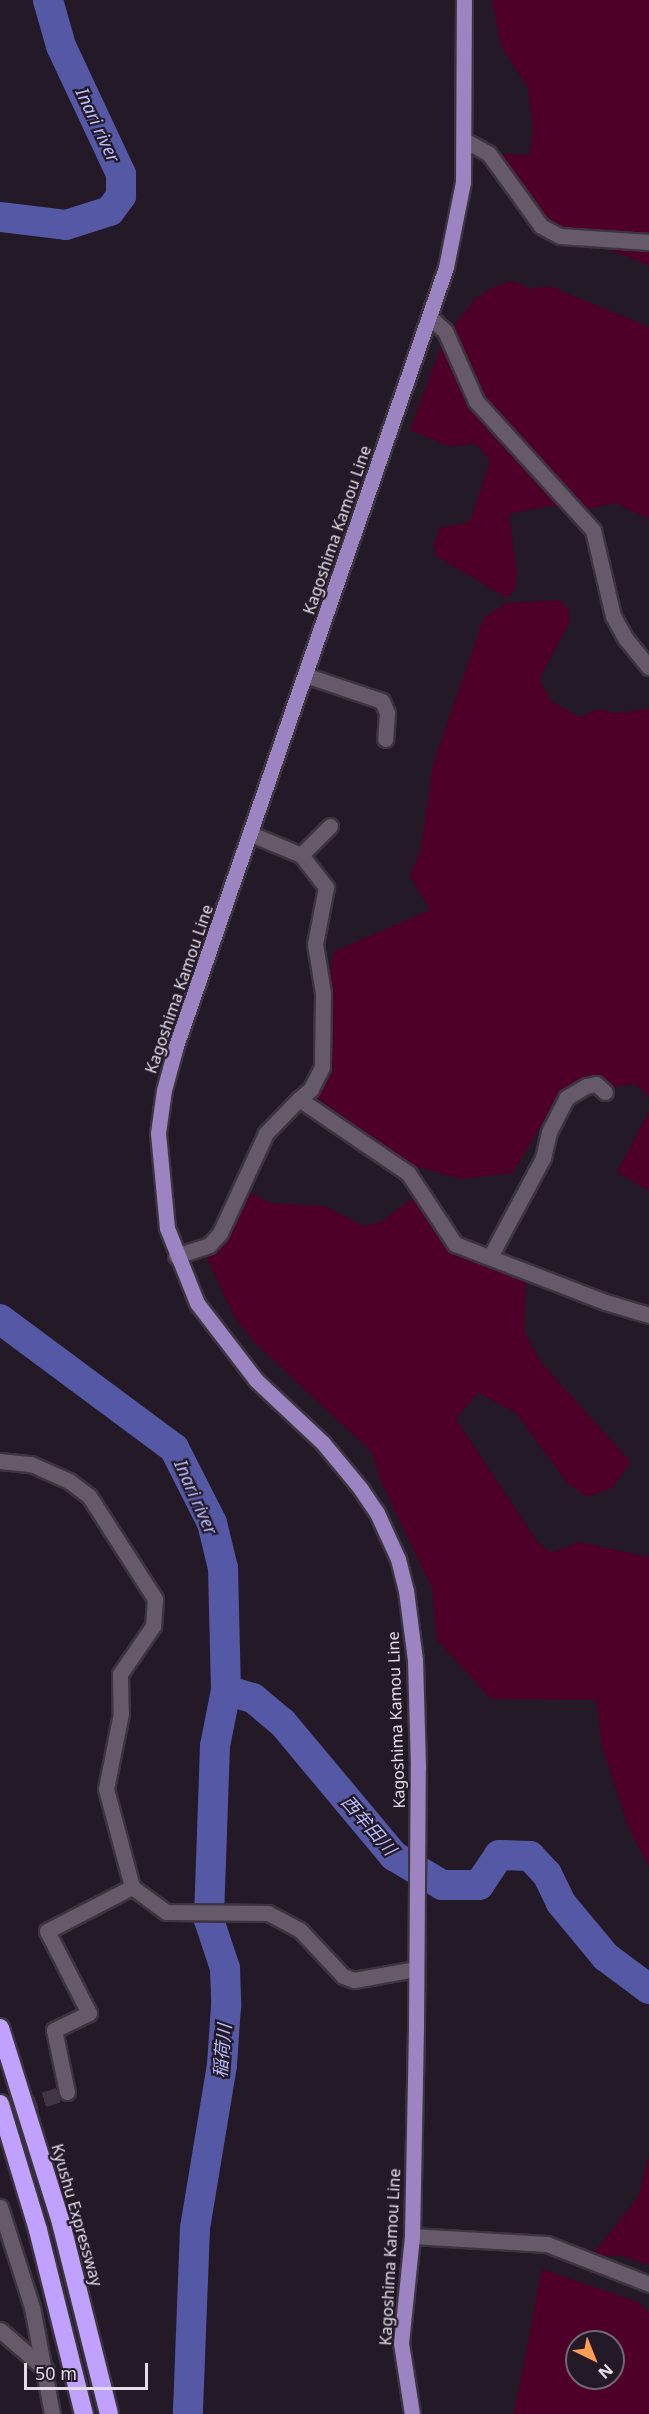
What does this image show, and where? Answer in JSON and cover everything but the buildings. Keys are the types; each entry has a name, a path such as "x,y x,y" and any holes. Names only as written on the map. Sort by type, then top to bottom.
{"highway":[{"name":"Kyushu Expressway","path":"0,2028 61,2223 109,2414"},
{"path":"0,2104 38,2230 84,2414"}],"main road":[{"name":"Kagoshima Kamou Line","path":"412,2414 401,2343 412,2236 416,1969 415,1660 411,1619 398,1559 377,1513 342,1465 256,1380 197,1303 176,1256 159,1174 158,1133 164,1090 305,675 431,318 456,218 466,141 464,0"}],"street":[{"path":"466,141 489,154 541,226 560,236 649,242"},
{"path":"431,318 445,331 476,400 593,530 614,616 626,639 649,667"},
{"path":"305,675 382,702 387,713 385,739"},
{"path":"301,855 330,826"},
{"path":"176,1256 209,1245 220,1233 266,1133 311,1089 322,1067 323,993 315,944 326,887 301,855 251,834"},
{"path":"491,1255 543,1158 549,1132 566,1098 586,1086 596,1084 605,1092"},
{"path":"299,1099 408,1173 455,1244 491,1255 605,1302 649,1315"},
{"path":"0,1461 31,1464 69,1481 89,1496 155,1599 153,1626 120,1674 121,1713 106,1789 132,1887 166,1912 192,1910 268,1913 300,1930 343,1976 354,1980 416,1969"},
{"path":"67,2092 54,2030 88,2013 47,1931 132,1887"},
{"path":"0,2207 32,2307 46,2370 52,2414"},
{"path":"412,2236 547,2244 649,2284"},
{"path":"0,2330 46,2370"}],"shaded area":[{"path":"492,0 649,0 649,265 548,226 502,166 500,154 529,155 533,131 528,88 501,46"},
{"path":"512,281 531,289 550,286 649,327 649,519 615,503 587,509 548,506 509,514 517,576 514,591 507,598 436,556 434,543 440,528 470,522 490,461 476,444 448,446 410,430 444,339 474,300 491,288"},
{"path":"559,600 569,609 570,622 539,679 551,701 580,717 599,709 615,713 649,709 649,1097 635,1084 559,1094 513,1173 460,1179 411,1165 314,1096 333,952 430,910 410,876 421,849 433,764 484,618 506,603"},
{"path":"649,1111 649,1191 617,1172"},
{"path":"249,1192 271,1203 324,1206 363,1226 381,1222 413,1198 447,1243 526,1278 524,1331 540,1361 631,1462 612,1488 587,1497 568,1484 516,1413 478,1393 456,1419 537,1541 551,1553 579,1542 649,1557 649,1867 628,1826 602,1746 596,1700 491,1699 437,1640 432,1588 382,1484 372,1452 256,1344 235,1318 207,1258 223,1241"},
{"path":"649,2156 649,2265 622,2256 592,2255 638,2197"},
{"path":"542,2269 638,2302 649,2312 649,2414 514,2414"}],"waterway":[{"name":"Inari river","path":"0,217 66,225 110,211 121,196 121,174 61,46 48,0"},
{"name":"稲荷川","path":"0,1319 174,1448 212,1523 223,1568 226,1690 215,1746 209,1920 225,1968 226,2006 222,2065 195,2228 188,2414"},
{"name":"西牟田川","path":"226,1690 253,1698 282,1722 394,1856 442,1885 479,1885 499,1855 530,1856 547,1874 561,1903 606,1957 649,1989"}],"tunnel":[{"path":"0,2113 67,2092"}]}
